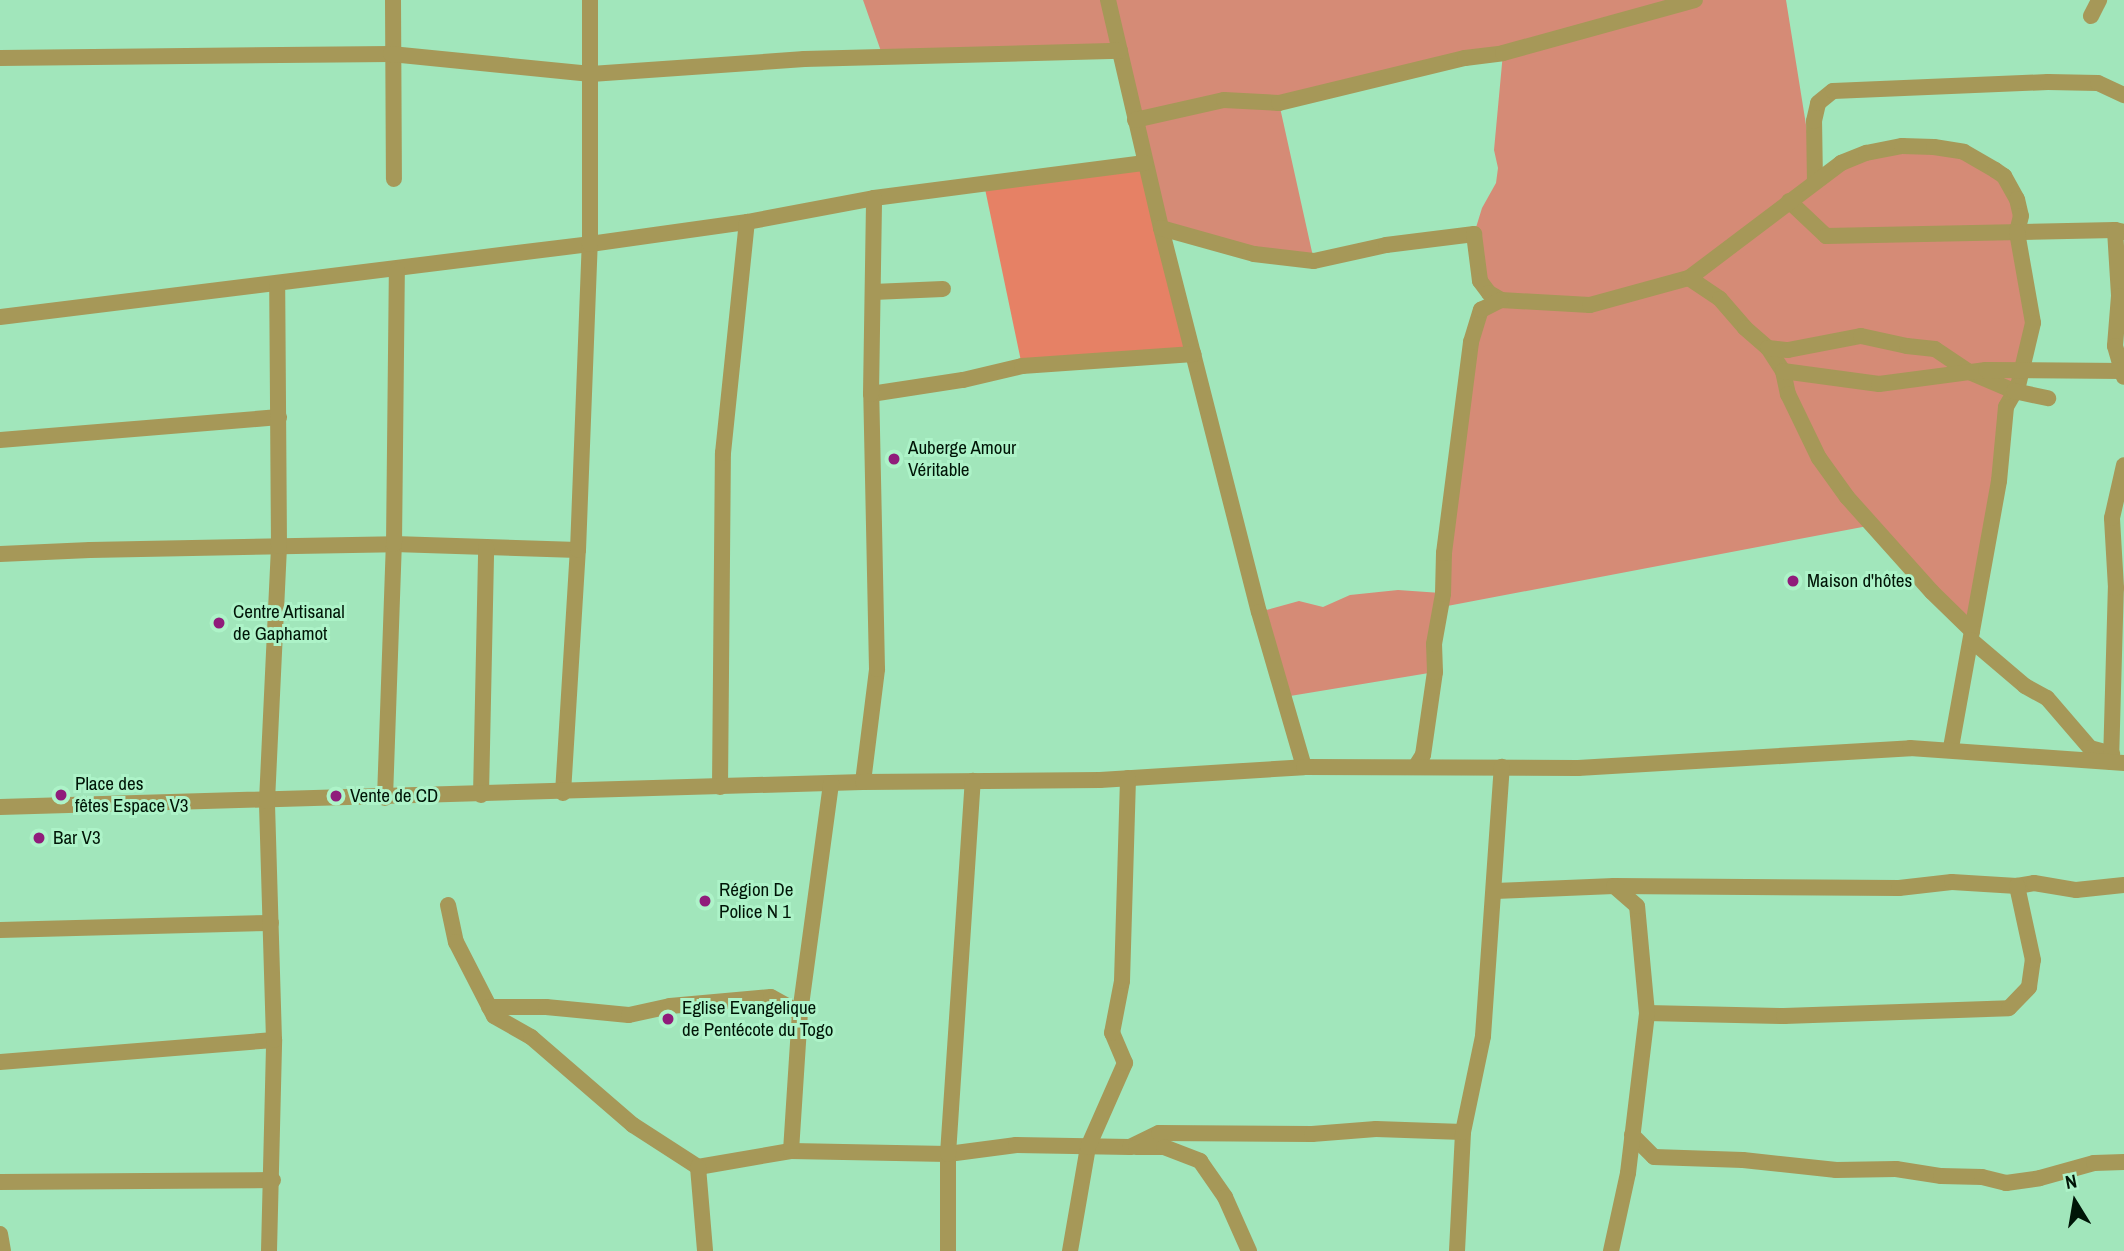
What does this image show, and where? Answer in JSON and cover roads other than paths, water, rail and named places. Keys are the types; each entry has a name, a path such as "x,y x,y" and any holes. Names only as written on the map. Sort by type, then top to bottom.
{"street":[{"path":"393,0 391,54 394,179"},
{"path":"563,793 578,550 590,244 590,0"},
{"path":"1108,0 1161,228 1259,612 1304,767"},
{"path":"1135,120 1224,100 1279,103 1292,101 1465,58 1503,54 1695,0"},
{"path":"2091,16 2099,0"},
{"path":"0,58 391,54 592,74 804,59 1121,51"},
{"path":"1815,182 1816,112 1818,103 1833,91 2048,82 2098,83 2124,95"},
{"path":"1161,228 1254,254 1314,261 1386,245 1474,234 1479,281 1489,293 1501,300 1590,305 1689,278 1719,258 1788,201 1841,163 1866,153 1902,146 1934,147 1964,152 2004,176 2017,199 2021,216 2017,232 2033,323 2021,372 2006,407 2000,481 1951,749"},
{"path":"0,317 397,270 747,222 874,198 1145,163"},
{"path":"863,782 877,669 871,394 874,198"},
{"path":"1783,372 1879,384 1986,370 2123,373 2115,346 2120,231 1826,236 1788,201"},
{"path":"720,787 723,453 747,222"},
{"path":"385,798 394,544 397,270"},
{"path":"1689,278 1720,299 1745,328 1768,348 1783,372 1788,394 1825,467 1847,498 1971,636 2025,686 2054,704 2090,748 2116,759"},
{"path":"268,1251 273,1180 274,1040 267,801 279,546 277,285"},
{"path":"873,292 943,289"},
{"path":"1416,766 1423,755 1435,672 1434,644 1443,594 1444,553 1471,342 1481,310 1501,300"},
{"path":"1768,348 1788,350 1861,336 1935,349 1969,373 2014,391 2048,398"},
{"path":"871,394 963,380 1022,366 1194,354"},
{"path":"0,440 279,416"},
{"path":"2116,759 2120,587 2112,518 2124,465"},
{"path":"0,554 394,544 578,550"},
{"path":"481,795 486,547"},
{"path":"0,807 563,793 863,782 1128,778 1304,767 1578,768 1910,748 2116,759"},
{"path":"1457,1251 1463,1132 1483,1036 1502,767"},
{"path":"1070,1251 1088,1147 1125,1063 1112,1033 1122,981 1128,778"},
{"path":"948,1251 948,1154 973,781"},
{"path":"791,1151 800,1013 831,783"},
{"path":"1495,891 1614,886 1899,888 1952,882 2017,886 2034,883 2076,890 2124,885"},
{"path":"1611,1251 1628,1174 1647,1013 1637,906 1614,886"},
{"path":"1647,1013 1784,1016 1959,1008 2009,1009 2029,987 2033,960 2017,886"},
{"path":"447,905 456,942 494,1016 531,1037 633,1125 698,1167 791,1151 948,1154 1016,1145 1164,1147 1200,1161 1225,1197 1249,1251"},
{"path":"0,930 271,923"},
{"path":"489,1007 546,1007 629,1015 670,1006 771,997 800,1013"},
{"path":"0,1062 274,1040"},
{"path":"1130,1146 1158,1133 1312,1135 1376,1129 1463,1132"},
{"path":"1632,1135 1654,1157 1743,1160 1836,1170 1896,1169 1941,1176 1982,1177 2006,1183 2040,1178 2094,1163 2124,1162"},
{"path":"698,1167 705,1251"},
{"path":"0,1182 273,1180"},
{"path":"0,1234 3,1251"}],"place":[{"name":"Auberge Amour Véritable","path":"894,459"},
{"name":"Maison d'hôtes","path":"1793,581"},
{"name":"Centre Artisanal de Gaphamot","path":"219,623"},
{"name":"Place des fêtes Espace V3","path":"61,795"},
{"name":"Vente de CD","path":"336,796"},
{"name":"Bar V3","path":"39,838"},
{"name":"Région De Police N 1","path":"705,901"},
{"name":"Eglise Evangelique de Pentécote du Togo","path":"668,1019"}]}
